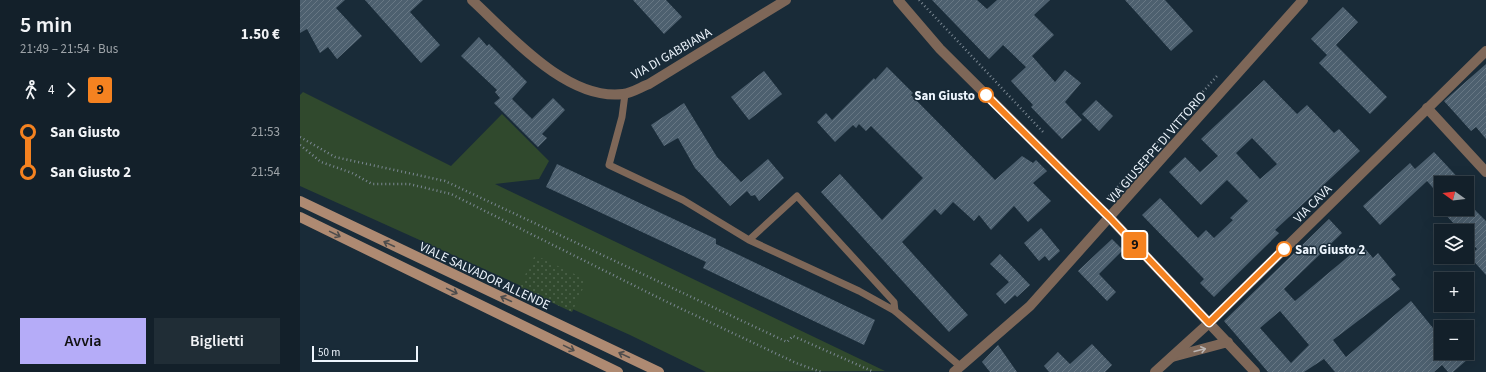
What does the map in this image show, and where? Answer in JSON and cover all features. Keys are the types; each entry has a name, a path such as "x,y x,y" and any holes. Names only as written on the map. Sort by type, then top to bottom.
{"main road":[{"name":"VIALE SALVADOR ALLENDE","path":"300,202 659,372"},
{"path":"300,217 618,372"}],"street":[{"name":"VIA DI GABBIANA","path":"472,0 547,68 568,82 606,95 625,94 649,84 786,0"},
{"path":"898,0 940,49 1110,218 1255,372"},
{"name":"VIA GIUSEPPE DI VITTORIO","path":"957,369 1030,306 1303,0"},
{"name":"VIA CAVA","path":"1155,372 1209,323 1486,51"},
{"path":"1427,108 1486,172"},
{"path":"1172,357 1228,342"}],"lane":[{"path":"625,94 622,117 609,165 683,200 749,240 859,291 895,311 957,369"},
{"path":"749,240 797,196 894,302 895,311"}],"path":[{"path":"919,0 1047,137"},
{"path":"300,137 335,158 445,181 787,342 794,336 874,372"},
{"path":"300,146 321,162 352,173 372,184 409,184 451,194 706,320 796,363 821,372"},
{"path":"1100,194 1106,200 1114,191"}],"green space":[{"path":"303,92 451,166 502,114 549,161 539,179 495,184 885,371 706,372 630,335 300,186 300,95"},
{"path":"535,255 587,280 572,312 519,287"}],"building":[{"path":"300,0 345,0 336,8 362,36 337,59 328,47 320,53 307,29 300,33"},
{"path":"365,0 423,0 410,12 440,45 421,63"},
{"path":"633,0 666,0 682,17 664,34"},
{"path":"932,0 977,0 987,9 997,0 1050,0 1034,15 1054,35 1032,56 1055,82 1065,70 1081,83 1065,102 1082,120 1062,139 1031,107 1033,105 1011,81 1026,67 1003,45 989,59"},
{"path":"1125,0 1165,0 1193,31 1171,51"},
{"path":"1343,7 1358,22 1336,45 1387,97 1370,114 1319,63 1327,55 1311,39"},
{"path":"479,37 487,46 489,44 527,82 512,99 532,119 553,98 565,110 542,134 547,138 538,147 494,103 500,98 495,92 497,90 461,56"},
{"path":"1486,64 1486,139 1476,127 1471,131 1444,101"},
{"path":"887,67 913,93 911,95 995,180 1022,156 1033,163 1036,160 1047,171 1033,183 1051,201 1028,222 1014,206 991,230 979,215 974,221 953,202 941,215 935,209 902,242 968,315 949,332 821,192 840,174 882,220 923,178 871,126 866,131 859,124 856,128 853,125 835,142 817,122 826,113 832,120"},
{"path":"764,71 782,94 749,120 731,97"},
{"path":"1264,80 1297,114 1307,105 1334,133 1339,129 1360,151 1275,230 1279,233 1214,297 1200,283 1204,279 1142,215 1160,198 1198,238 1206,230 1214,238 1233,220 1230,218 1248,201 1227,180 1201,205 1169,172 1185,157 1200,172 1218,156 1201,139","holes":["1252,138 1277,164 1260,179 1236,153"]},
{"path":"1096,100 1113,116 1099,131 1082,114"},
{"path":"684,103 717,157 741,182 768,159 784,178 759,201 755,195 751,196 747,191 730,206 695,168 678,138 664,146 651,125"},
{"path":"1434,152 1456,176 1434,176 1434,189 1427,181 1380,225 1363,206 1410,163 1415,169"},
{"path":"557,164 716,239 716,244 875,320 864,345 703,268 706,262 546,187"},
{"path":"1474,209 1486,221 1486,275 1474,262 1474,252 1477,249 1474,246 1474,224 1454,224 1447,216 1474,216"},
{"path":"1329,219 1342,233 1284,289 1295,301 1362,245 1373,258 1378,253 1396,275 1391,279 1400,289 1333,340 1346,357 1411,301 1433,328 1434,327 1434,360 1467,360 1453,372 1448,372 1442,365 1434,372 1335,372 1324,359 1304,372 1268,372 1224,321","holes":["1280,311 1309,345 1291,363 1260,328"]},
{"path":"1041,228 1060,251 1049,261 1045,256 1039,261 1024,243"},
{"path":"1112,239 1123,250 1099,274 1116,292 1107,301 1078,271"},
{"path":"1000,254 1030,285 1017,297 1015,295 1005,304 996,294 1009,282 990,264"},
{"path":"1092,344 1112,365 1105,372 1049,372 1044,366 1058,352 1070,364"},
{"path":"998,345 1017,372 990,372 982,362"}],"bus line":[{"name":"9","path":"986,95 1110,218 1209,323 1284,249"}],"place":[{"name":"San Giusto","path":"986,95"},
{"name":"San Giusto 2","path":"1284,249"}]}
